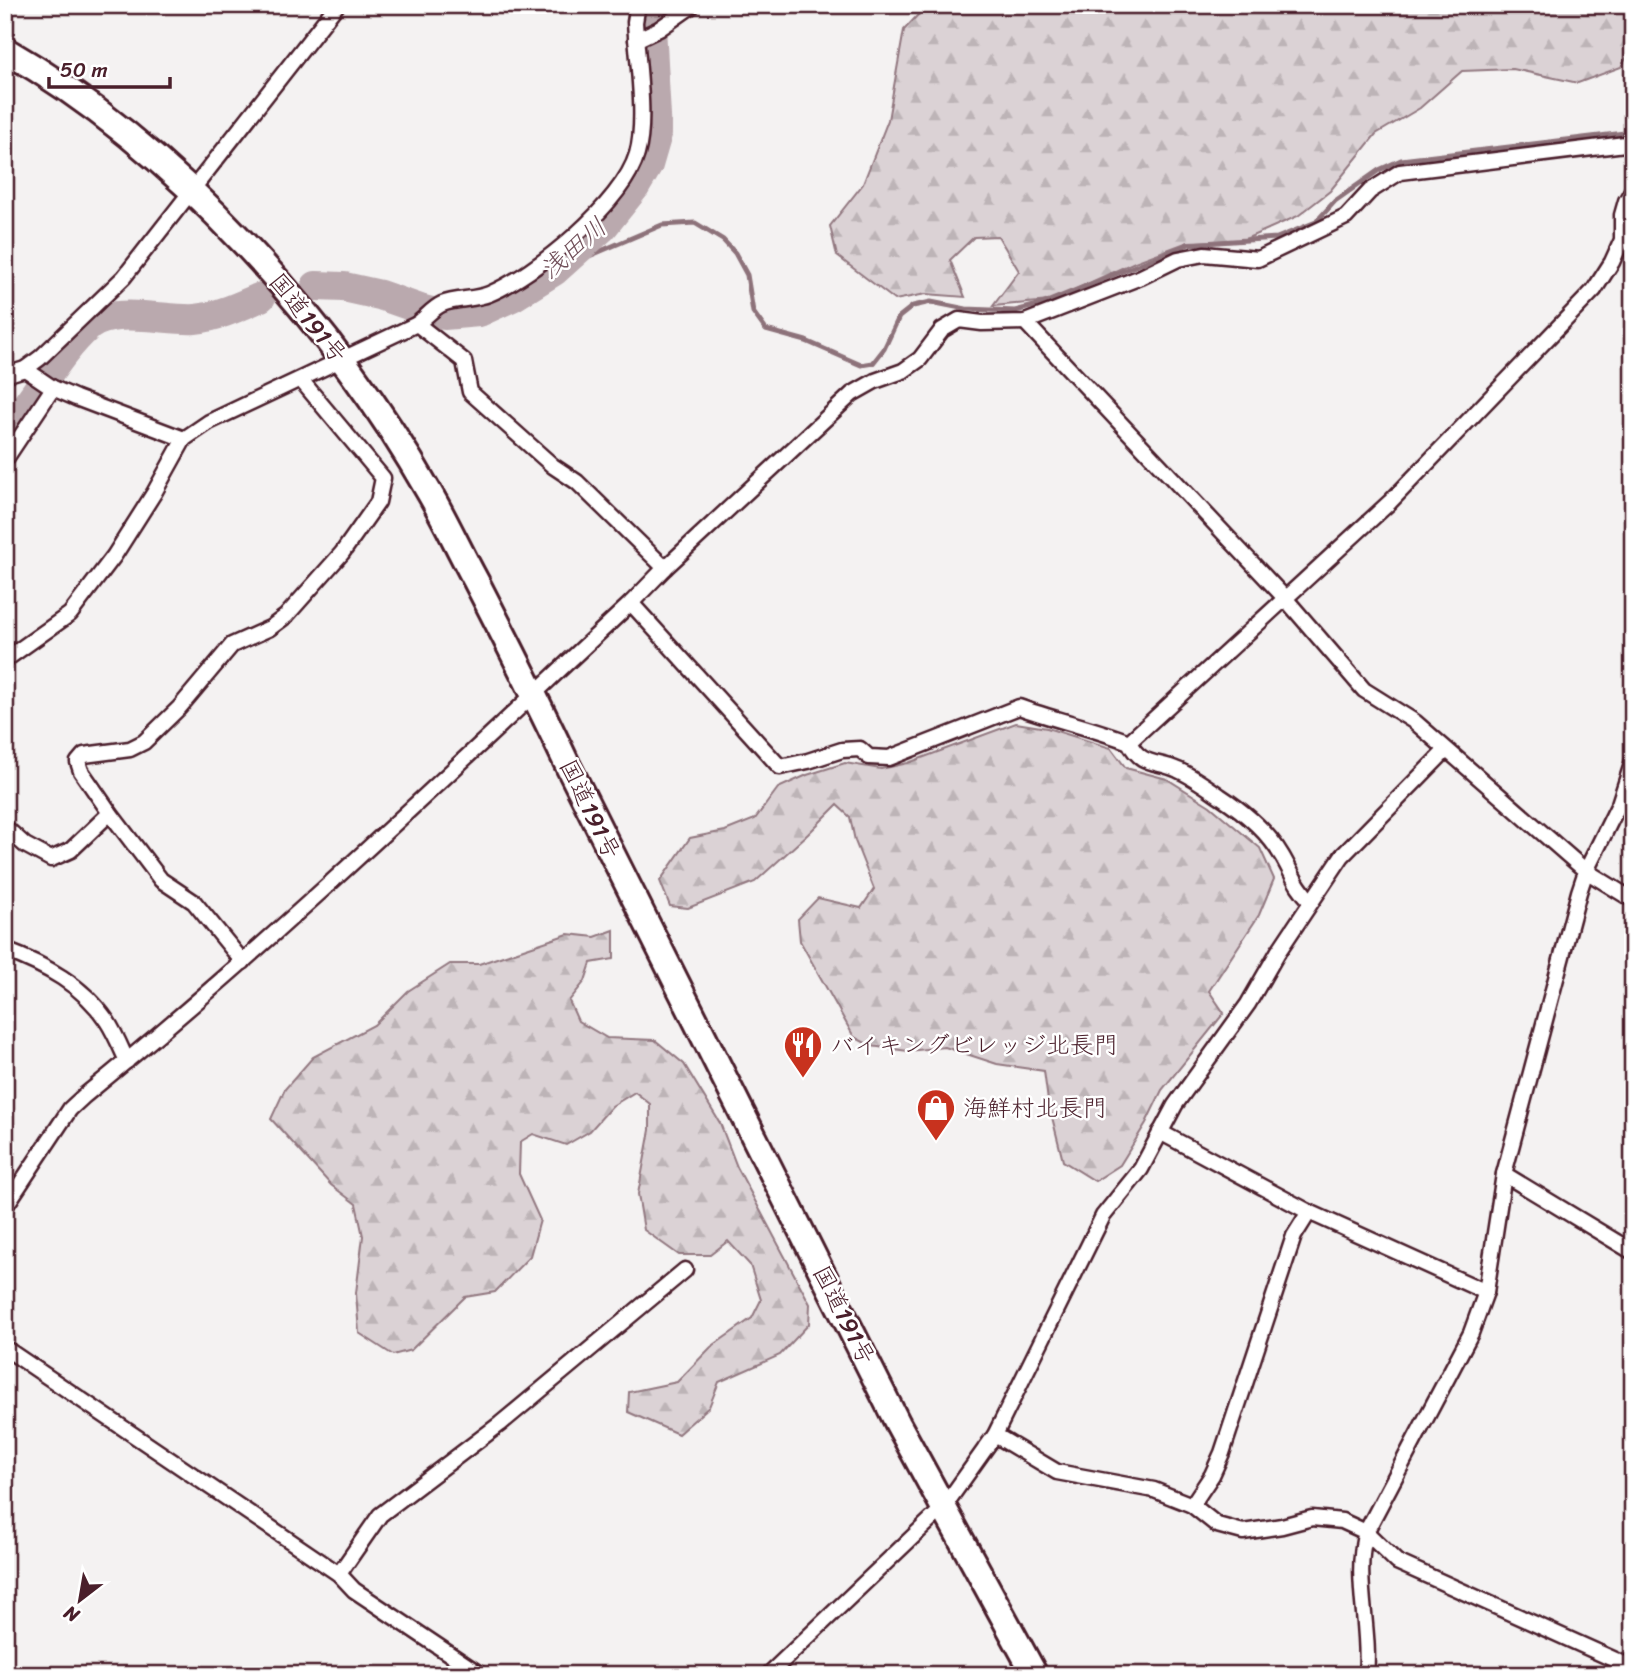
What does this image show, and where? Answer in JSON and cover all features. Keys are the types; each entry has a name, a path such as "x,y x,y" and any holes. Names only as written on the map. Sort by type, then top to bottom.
{"highway":[{"name":"国道191号","path":"5,50 86,103 146,150 264,263 344,361 429,492 534,694 574,779 892,1412 1035,1675"}],"street":[{"path":"5,460 41,379 40,358 124,277 337,5"},
{"path":"5,660 70,614 114,556 184,439 209,422 344,361 420,322 442,303 487,295 527,273 588,223 619,187 637,155 641,113 639,40 635,22 640,5"},
{"path":"639,40 693,5"},
{"path":"5,1207 70,1109 355,863 852,394 875,381 903,371 920,359 942,330 959,320 982,323 1026,322 1141,277 1178,259 1204,254 1258,259 1346,218 1370,191 1400,172 1633,143"},
{"path":"1129,742 1390,502 1594,290 1622,240 1622,215 1633,189"},
{"path":"420,322 464,361 470,392 553,466 577,482 665,568"},
{"path":"1026,322 1284,597 1364,690 1415,722 1586,871 1633,900"},
{"path":"5,375 41,379 184,439"},
{"path":"243,962 194,902 161,880 110,813 81,771 78,762 84,755 130,749 144,742 179,708 232,645 270,628 286,616 342,552 378,502 383,478 301,380"},
{"path":"631,603 780,767 842,750 860,749 869,757 889,758 1019,707 1059,722 1096,730 1129,742 1135,755 1154,764 1177,769 1222,797 1258,826 1281,854 1300,891 1311,901"},
{"path":"768,1675 943,1508 995,1435 1103,1216 1141,1169 1175,1105 1248,1004 1342,856 1446,750"},
{"path":"1366,1675 1368,1652 1361,1551 1366,1532 1471,1333 1486,1292 1504,1174 1518,1113 1586,871 1619,804 1633,761"},
{"path":"5,827 25,845 51,859 71,850 110,813"},
{"path":"5,950 26,958 74,984 107,1021 127,1061"},
{"path":"1160,1132 1309,1212 1486,1292"},
{"path":"1504,1174 1633,1252"},
{"path":"1192,1505 1212,1475 1222,1453 1294,1236 1309,1212"},
{"path":"339,1574 380,1515 500,1424 685,1270"},
{"path":"5,1349 339,1574 354,1590 481,1675"},
{"path":"995,1435 1058,1472 1154,1490 1192,1505 1217,1525 1243,1532 1312,1518 1342,1521 1366,1532 1397,1562 1633,1668"}],"green space":[{"path":"927,5 1633,5 1633,47 1621,67 1578,83 1513,69 1462,71 1420,108 1376,134 1330,191 1298,216 1243,240 1188,242 1135,262 1050,301 993,306 1019,271 998,236 974,237 950,260 965,297 926,294 895,300 837,256 830,226 863,184 888,120 904,30"},
{"path":"1016,723 1047,728 1111,748 1126,768 1167,779 1210,806 1260,848 1274,879 1259,915 1209,991 1224,1013 1162,1090 1146,1123 1120,1165 1095,1181 1063,1161 1048,1101 1044,1071 997,1064 945,1047 908,1051 871,1046 854,1037 800,941 798,919 818,898 861,908 874,889 855,841 850,817 837,805 755,882 688,908 670,906 660,881 690,838 725,831 755,819 778,788 807,775 845,763 881,769 908,763"},
{"path":"614,930 614,959 591,963 585,981 569,1001 578,1021 607,1038 655,1040 684,1064 720,1123 737,1167 810,1304 809,1324 780,1355 719,1382 709,1407 678,1434 628,1412 629,1392 677,1382 711,1347 752,1318 761,1300 750,1265 728,1241 710,1255 679,1255 644,1230 638,1194 650,1130 650,1104 635,1092 612,1106 590,1131 566,1145 533,1134 520,1142 519,1174 540,1220 530,1256 495,1292 465,1297 411,1350 393,1355 359,1333 356,1293 363,1236 356,1204 331,1185 271,1119 285,1089 313,1057 374,1025 408,991 450,964 479,964 568,934 595,937"}],"waterway":[{"name":"浅田川","path":"316,286 344,287 380,295 444,315 479,312 514,296 554,271 603,227 635,187 648,165 657,134 651,27 660,13 673,5"},
{"path":"554,271 662,225 695,223 723,240 735,253 747,275 753,312 766,330 806,341 861,365 873,363 884,349 899,317 913,306 931,302 966,309 1015,311 1042,304 1189,244 1277,238 1316,222 1335,201 1379,170 1401,160 1633,132"},
{"name":"浅田川","path":"5,432 66,350 89,326 99,320 126,316 203,318 261,297"}],"place":[{"name":"バイキングビレッジ北長門","path":"803,1079"},
{"name":"海鮮村北長門","path":"936,1142"}]}
